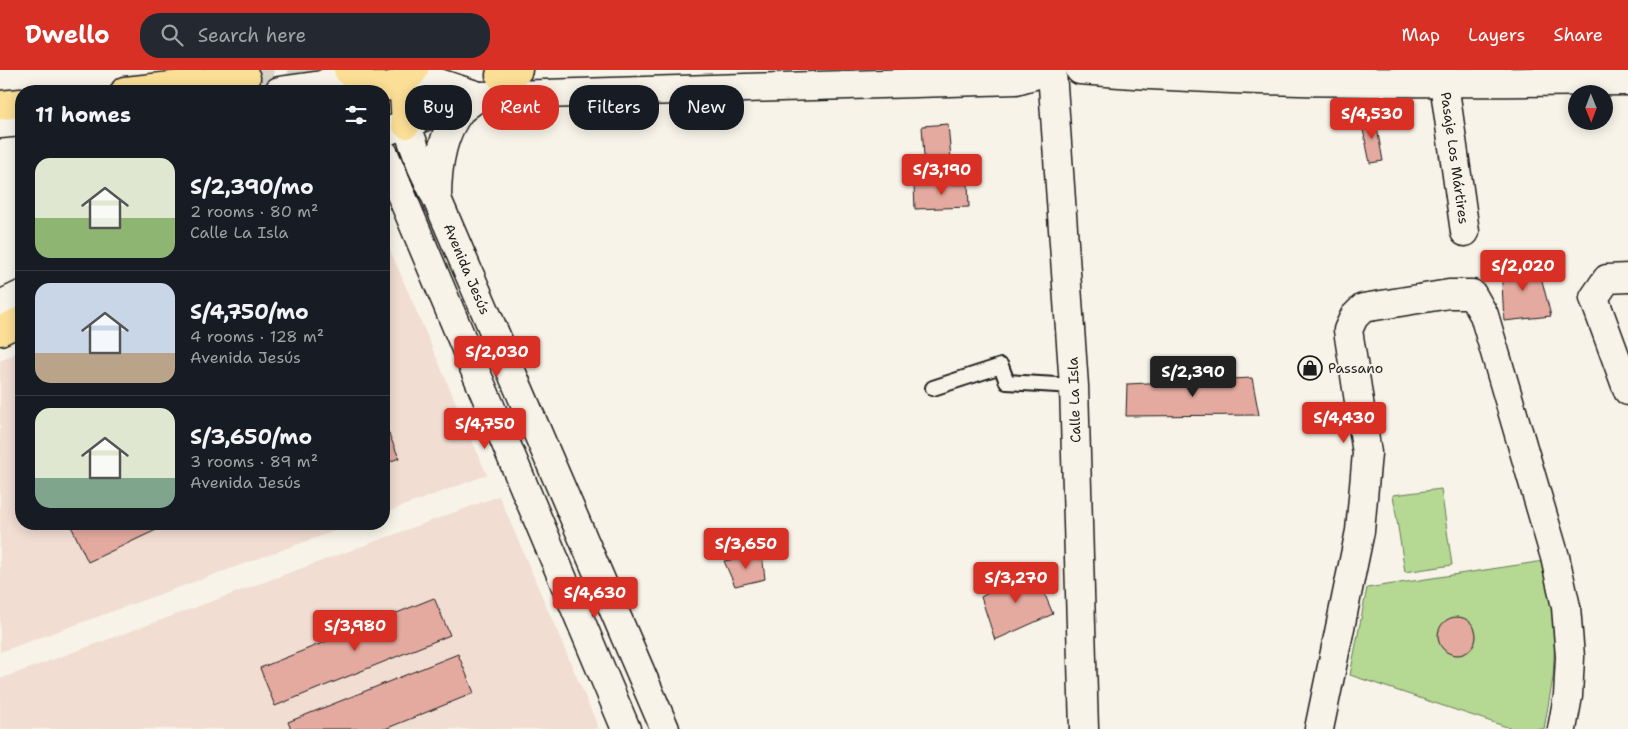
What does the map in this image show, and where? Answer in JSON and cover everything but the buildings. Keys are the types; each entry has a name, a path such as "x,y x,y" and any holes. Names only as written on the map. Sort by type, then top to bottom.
{"main road":[{"path":"390,87 409,75"},
{"name":"Avenida Jesús","path":"395,128 409,75"},
{"path":"181,85 246,78"},
{"path":"354,78 369,85"},
{"path":"0,105 15,104"},
{"path":"0,332 15,324"}],"street":[{"path":"1080,70 1160,77 1444,83 1628,81"},
{"path":"409,75 479,96 1016,80 1049,71"},
{"name":"Calle La Isla","path":"1049,71 1074,386 1084,729"},
{"path":"322,85 354,78"},
{"name":"Pasaje Los Mártires","path":"1444,83 1465,232"},
{"path":"395,128 479,96"},
{"path":"438,199 438,175 444,145 460,112 479,96"},
{"path":"0,124 15,123"},
{"name":"Avenida Jesús","path":"395,128 422,167 438,199 665,729"},
{"path":"390,168 626,729"},
{"path":"1628,278 1607,279 1594,298 1628,391"},
{"path":"1318,729 1360,531 1367,453 1348,330 1354,317 1363,308 1449,294 1472,294 1484,315 1555,557 1566,607 1570,657 1568,696 1562,729"},
{"path":"0,306 15,298"},
{"path":"473,365 503,352"},
{"path":"572,604 606,594"}],"lane":[{"path":"933,388 1001,366 1007,382 1074,386"}],"shaded area":[{"path":"390,250 487,475 390,511"},
{"path":"15,354 15,530 337,530 0,652 0,361"},
{"path":"499,496 599,729 0,729 0,679"}],"green space":[{"path":"1441,489 1452,565 1405,572 1393,495"},
{"path":"1544,561 1556,618 1553,678 1544,729 1513,729 1350,675 1367,588"}],"tunnel":[{"path":"246,78 379,70"}],"place":[{"name":"Passano","path":"1310,368"}]}
